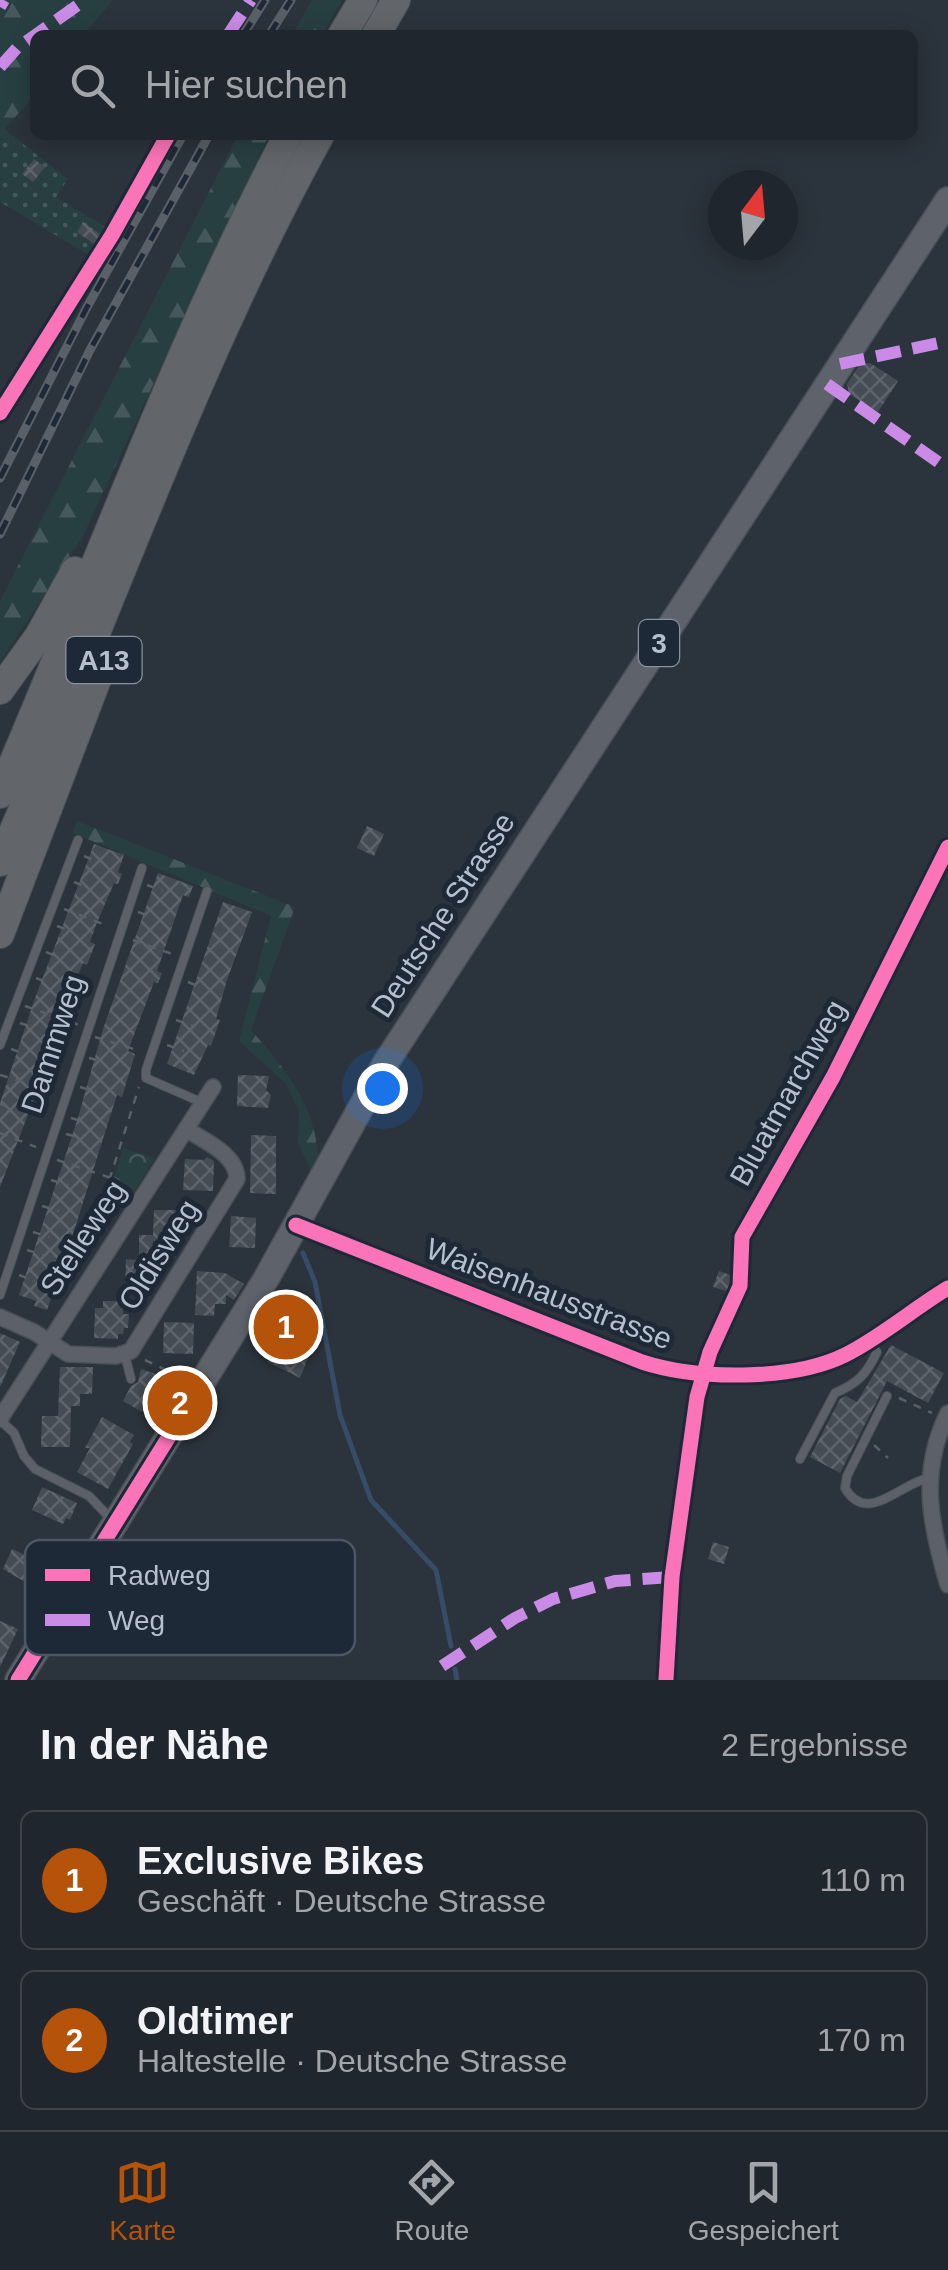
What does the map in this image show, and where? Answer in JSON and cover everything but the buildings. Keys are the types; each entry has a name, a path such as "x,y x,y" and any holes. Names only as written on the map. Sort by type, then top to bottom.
{"highway":[{"path":"345,30 363,0"},
{"path":"379,30 396,0"},
{"name":"A13","path":"0,794 155,414 214,282 285,140"},
{"name":"A13","path":"0,862 199,382 259,251 317,140"},
{"name":"A13","path":"0,934 164,498 199,382"},
{"name":"A13","path":"0,690 39,636 70,583 110,490 155,414"}],"main road":[{"name":"Deutsche Strasse","path":"104,1540 296,1225 401,1038 948,200"},
{"name":"Deutsche Strasse","path":"18,1680 33,1655"}],"street":[{"name":"Stelleweg","path":"0,1419 213,1087"},
{"name":"Oldisweg","path":"49,1342 68,1354 128,1353 238,1179 230,1159 186,1130"},
{"name":"Waisenhausstrasse","path":"296,1225 642,1362 702,1374 761,1373 844,1356 948,1288"},
{"path":"0,1317 49,1342"},
{"path":"944,1414 934,1448 928,1504 932,1533 948,1584"}],"lane":[{"name":"Dammweg","path":"0,1045 78,840"},
{"name":"Bluatmarchweg","path":"702,1374 740,1286 746,1224 833,1077 948,847"},
{"name":"Dammweg","path":"0,1295 142,868"},
{"path":"203,1103 146,1078 208,892"},
{"path":"800,1460 835,1392 853,1386 866,1375 877,1352 868,1341"},
{"path":"128,1353 130,1379"},
{"path":"887,1396 844,1482 849,1495 864,1504 877,1504 910,1483 929,1478"},
{"path":"0,1419 14,1433 35,1470 89,1496 115,1523"}],"path":[{"path":"74,852 98,862"},
{"path":"137,881 163,891"},
{"path":"53,905 184,958"},
{"path":"46,922 73,932"},
{"path":"36,948 62,959"},
{"path":"178,978 203,988"},
{"path":"14,1002 152,1055"},
{"path":"165,1016 193,1026"},
{"path":"156,1042 184,1052"},
{"path":"0,1045 25,1054"},
{"path":"0,1074 17,1080"},
{"path":"80,1269 138,1090 146,1078"},
{"path":"69,1084 96,1092"},
{"path":"0,1104 7,1106"},
{"path":"60,1115 85,1122"},
{"path":"55,1130 80,1138"},
{"path":"0,1132 47,1155 112,1178"},
{"path":"40,1176 68,1186"},
{"path":"32,1202 59,1211"},
{"path":"22,1228 49,1237"},
{"path":"16,1246 46,1256"},
{"path":"8,1272 35,1281"},
{"path":"128,1353 192,1382"},
{"path":"887,1396 944,1414"},
{"path":"867,1436 879,1453 888,1458"}],"green space":[{"path":"0,0 113,0 87,30 30,30 30,101 0,134"},
{"path":"312,0 342,0 325,30 295,30"},
{"path":"0,126 68,179 56,197 110,230 94,258 0,202"},
{"path":"235,140 267,140 82,538 0,662 0,601"},
{"path":"77,821 295,907 251,1030 284,1070 309,1113 319,1159 314,1177 298,1143 299,1111 286,1084 239,1041 271,916 73,833"},
{"path":"123,1148 155,1158 125,1207 107,1200"}],"waterway":[{"path":"303,1253 315,1282 340,1415 371,1500 436,1570 451,1646"},
{"path":"455,1669 457,1680"}],"railway":[{"path":"246,30 265,0"},
{"path":"272,30 291,0"},
{"path":"0,478 86,309 180,140"},
{"path":"0,534 90,350 206,140"}],"marked path":[{"path":"0,7 4,0"},
{"path":"42,30 85,0"},
{"path":"231,30 251,0"},
{"path":"0,67 30,39"},
{"path":"840,364 948,341"},
{"path":"827,384 948,469"},
{"path":"442,1666 515,1618 553,1599 615,1581 672,1577"}],"cycle path":[{"path":"0,413 112,235 165,140"},
{"path":"666,1680 672,1577 697,1397 710,1352 740,1286 742,1237 833,1077 948,847"},
{"path":"296,1225 642,1362 716,1375 772,1373 823,1364 858,1348 948,1288"},
{"path":"105,1540 201,1385"},
{"path":"18,1680 34,1655"}],"place":[{"name":"Exclusive Bikes","path":"286,1327"},
{"name":"Oldtimer","path":"180,1403"}]}
